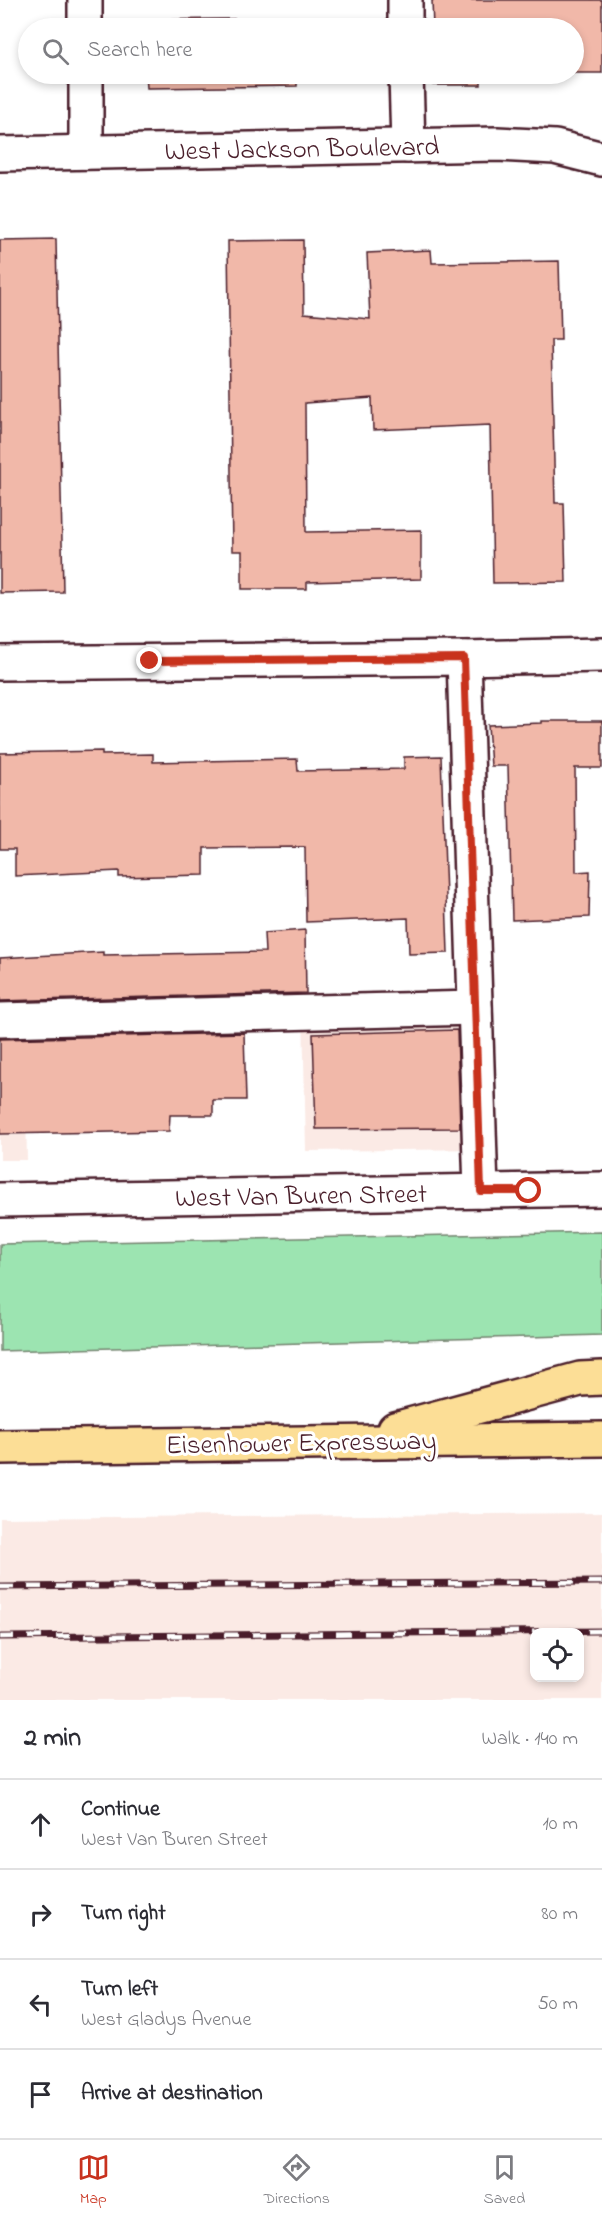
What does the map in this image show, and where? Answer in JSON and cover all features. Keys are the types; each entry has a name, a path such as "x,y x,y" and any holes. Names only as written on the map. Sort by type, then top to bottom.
{"highway":[{"path":"351,1441 580,1379 602,1378"},
{"name":"Eisenhower Expressway","path":"0,1447 602,1439"}],"street":[{"path":"85,0 85,18"},
{"path":"405,0 405,18"},
{"path":"86,84 86,152"},
{"path":"406,84 408,146"},
{"name":"West Jackson Boulevard","path":"0,154 497,144 555,147 602,159"},
{"path":"0,663 602,655"},
{"path":"464,658 481,1191"},
{"path":"0,1020 475,1008"},
{"name":"West Van Buren Street","path":"0,1200 602,1190"}],"shaded area":[{"path":"485,1008 488,1149 306,1151 303,1012"},
{"path":"24,1019 27,1160 0,1160 0,1020"},
{"path":"602,1513 602,1700 0,1700 0,1518"}],"green space":[{"path":"602,1232 602,1335 0,1351 0,1244"}],"building":[{"path":"432,0 602,0 602,73 584,73 584,18 433,18"},
{"path":"147,84 297,84 297,86 147,88"},
{"path":"433,84 481,84 481,85"},
{"path":"56,239 63,592 0,593 0,240"},
{"path":"303,240 304,313 370,319 367,253 431,250 432,263 559,261 561,340 551,340 555,503 564,503 566,582 493,583 490,425 373,430 372,398 305,403 306,532 421,530 421,579 307,582 307,589 242,589 242,551 232,551 228,241"},
{"path":"542,721 602,721 602,768 575,768 576,872 590,871 589,917 512,920 508,766 491,766 488,725 542,723"},
{"path":"102,751 102,755 153,754 153,762 297,759 298,771 404,769 404,757 441,756 448,953 409,954 408,918 306,922 305,847 204,848 204,875 119,877 119,871 15,876 15,849 0,849 0,753"},
{"path":"305,930 306,993 0,1001 0,958 103,952 103,955 265,952 264,933"},
{"path":"457,1030 460,1128 316,1129 313,1034"},
{"path":"244,1033 246,1100 213,1100 213,1115 170,1115 169,1131 0,1134 0,1039"}],"railway":[{"path":"0,1587 602,1582"},
{"path":"0,1637 602,1631"}],"route":[{"path":"150,661 464,658 481,1191 529,1191"}]}
